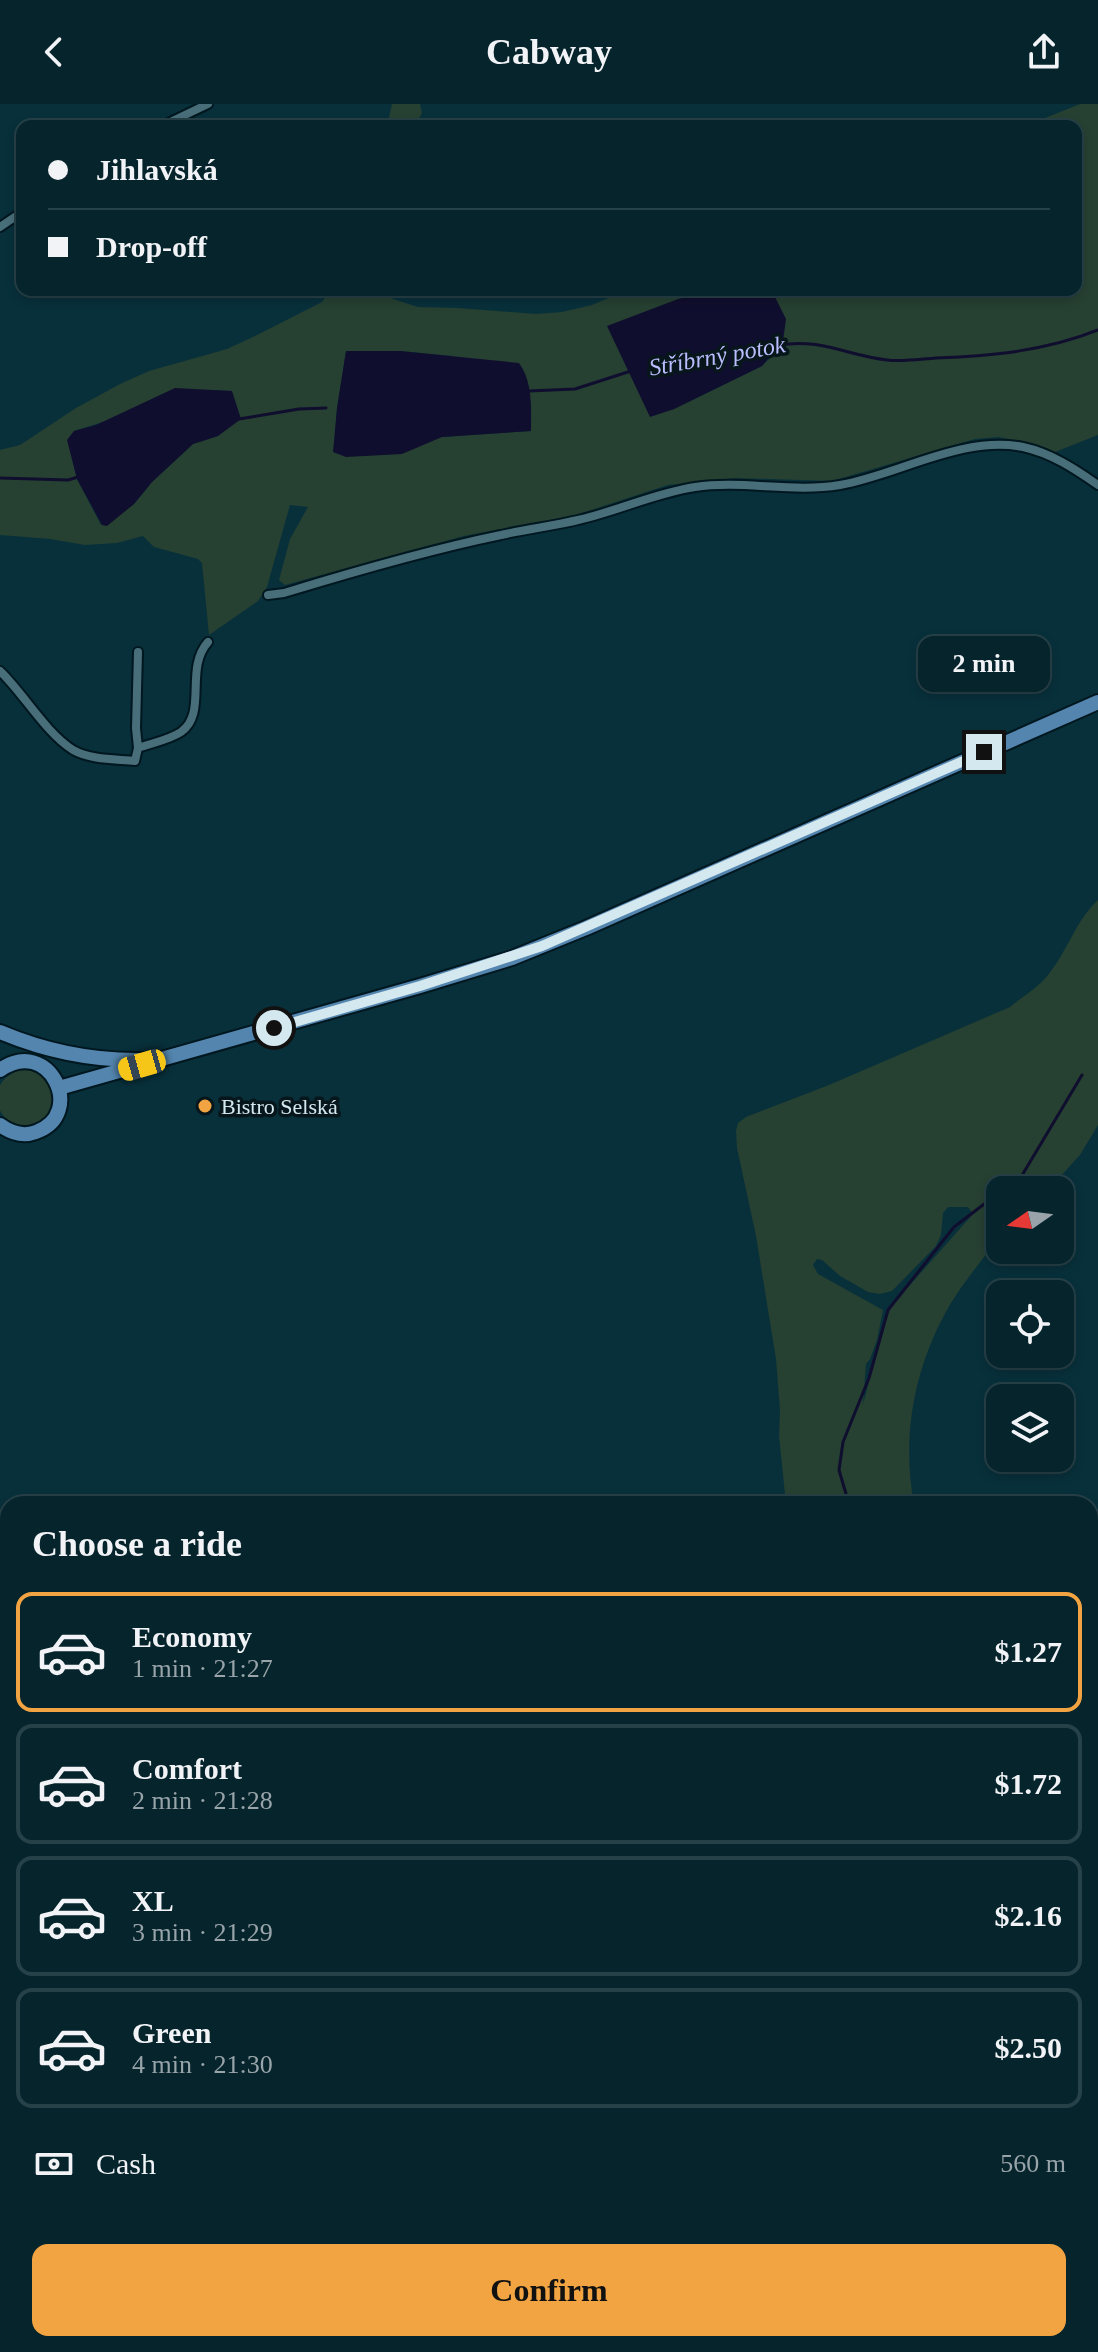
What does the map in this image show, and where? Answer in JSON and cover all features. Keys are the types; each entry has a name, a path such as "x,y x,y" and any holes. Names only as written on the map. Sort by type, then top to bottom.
{"main road":[{"path":"59,1088 512,958 564,938 1098,702"},
{"path":"0,1032 58,1052 95,1058 133,1060 175,1055"},
{"path":"0,1051 4,1067 22,1061 36,1063 53,1075 59,1088 59,1107 45,1128 21,1134 0,1125"}],"street":[{"path":"175,120 208,104"},
{"path":"268,595 435,550 583,519 677,490 741,484 798,488 844,485 973,447 1023,447 1070,466 1098,485"},
{"path":"138,748 182,731 192,721 197,663 208,642"},
{"path":"0,671 56,736 73,750 99,758 135,761 138,748 138,652"}],"green space":[{"path":"392,104 420,104 422,113 418,120 388,120"},
{"path":"1080,104 1098,104 1098,435 1055,452 998,437 975,439 832,481 735,478 668,485 576,515 464,536 285,585 279,580 290,539 308,507 290,505 267,587 258,601 209,635 202,563 198,559 154,547 143,536 117,543 85,545 0,535 0,450 20,445 76,408 120,384 149,371 227,349 322,302 326,296 390,296 418,307 536,314 592,305 613,296 694,296 678,299 630,371 651,416 674,409 762,366 773,355 775,297 1082,296 1082,120 1040,120","holes":["400,351 452,356 530,403 530,431 442,437 334,452 346,352","206,390 232,391 218,436 193,444 152,482 134,504 101,525 77,479 68,440 74,431"]},
{"path":"1098,900 1098,1125 1080,1155 1061,1176 986,1176 986,1254 951,1303 939,1326 928,1350 914,1400 909,1452 913,1496 785,1496 776,1359 756,1236 737,1148 738,1123 1010,1007 1048,975","holes":["948,1207 968,1207 973,1214 893,1304 887,1315 863,1404 866,1364 877,1340 883,1310 818,1274 813,1265 817,1259 822,1260 840,1276 868,1292 880,1294 892,1291 936,1246 941,1235 943,1213"]},
{"path":"14,1072 36,1072 51,1087 51,1109 36,1124 14,1124 -1,1109 -1,1087"}],"water":[{"path":"694,296 773,296 786,319 783,341 762,366 674,409 650,417 607,326"},
{"path":"346,351 400,351 519,363 529,387 531,431 442,437 402,454 346,457 333,452"},
{"path":"175,388 232,391 241,419 218,436 193,444 152,482 134,504 107,526 102,525 77,479 67,440 74,431 96,425"}],"waterway":[{"name":"Stříbrný potok","path":"780,345 808,344 873,358 906,361 1018,351 1058,343 1098,330"},
{"name":"Stříbrný potok","path":"529,391 575,389 634,370"},
{"name":"Stříbrný potok","path":"239,419 326,408"},
{"name":"Stříbrný potok","path":"0,478 68,480 78,477"},
{"path":"1022,1176 1082,1075"},
{"path":"847,1496 839,1470 843,1442 869,1378 888,1310 954,1227 986,1203"}],"place":[{"name":"Bistro Selská","path":"205,1106"}],"route":[{"path":"274,1028 512,958 984,752"}]}
